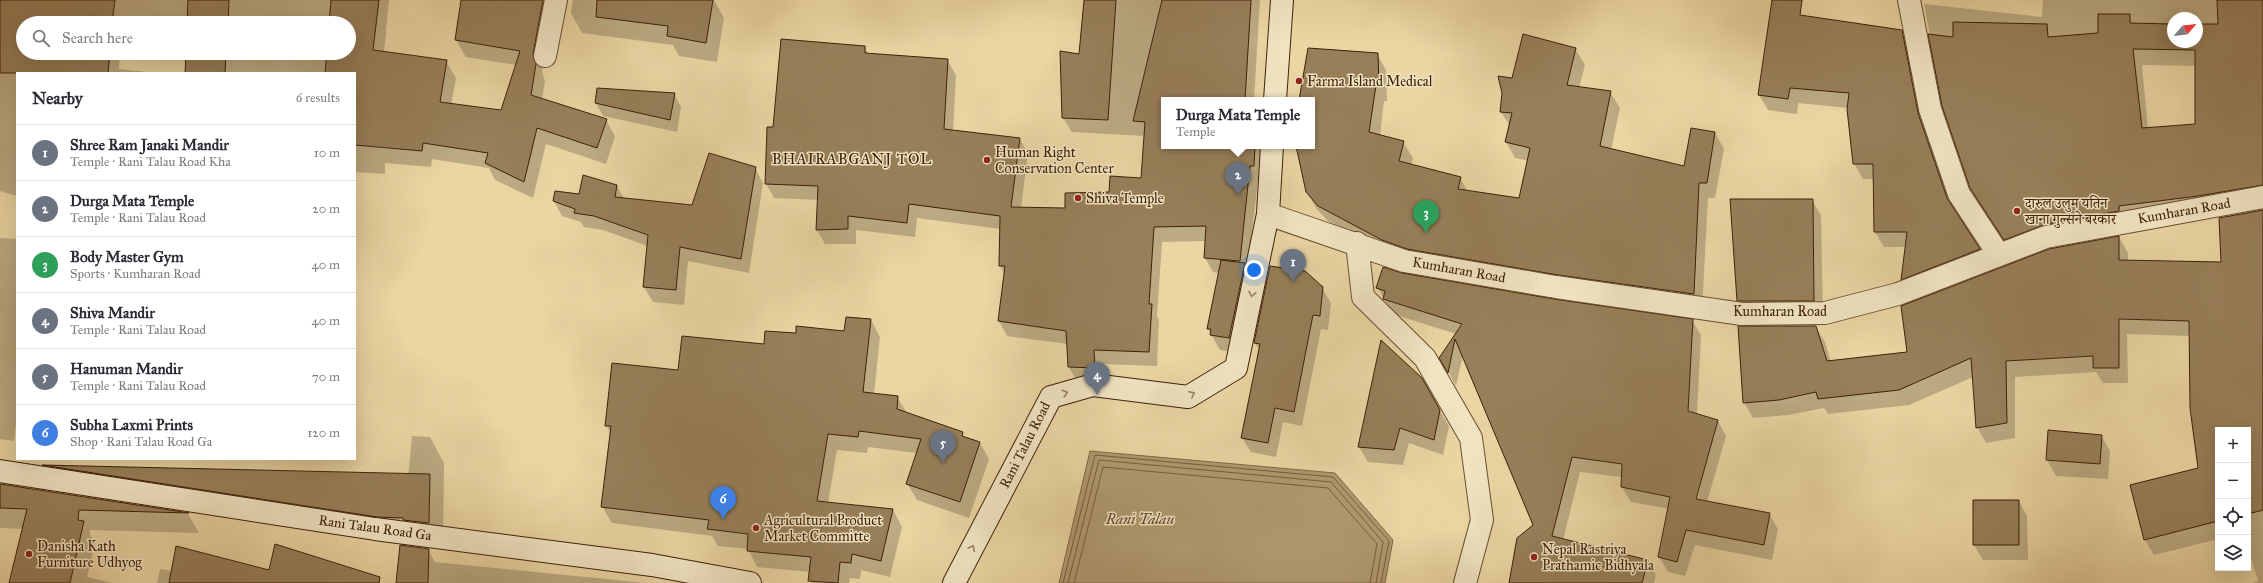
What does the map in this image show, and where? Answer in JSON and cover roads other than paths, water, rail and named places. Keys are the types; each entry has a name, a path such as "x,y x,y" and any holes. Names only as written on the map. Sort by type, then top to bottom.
{"street":[{"path":"545,56 556,0"},
{"path":"1276,97 1282,0"},
{"path":"1909,0 1930,109 1959,194 1999,255"},
{"path":"1268,214 1272,149"},
{"name":"Kumharan Road","path":"1268,214 1357,243 1404,261 1556,287 1742,314 1825,313 1898,294 2046,237 2263,197"},
{"name":"Rani Talau Road","path":"954,583 1051,397 1093,384 1188,397 1236,368 1268,214"},
{"path":"1357,243 1362,297 1425,358 1471,438 1482,520 1465,583"},
{"name":"Rani Talau Road Ga","path":"0,471 375,529 652,565 750,583"}],"water":[{"name":"Rani Talau","path":"1090,451 1335,473 1393,540 1385,583 1059,583"}],"place":[{"name":"Farma Island Medical","path":"1299,81"},
{"name":"Human Right Conservation Center","path":"987,160"},
{"name":"Durga Mata Temple","path":"1238,195"},
{"name":"Shiva Temple","path":"1078,198"},
{"name":"दारुल उलुम यतिन खाना गुल्सने बरकार","path":"2017,211"},
{"name":"Body Master Gym","path":"1426,233"},
{"name":"Shree Ram Janaki Mandir","path":"1293,282"},
{"name":"Shiva Mandir","path":"1097,395"},
{"name":"Hanuman Mandir","path":"943,463"},
{"name":"Subha Laxmi Prints","path":"723,519"},
{"name":"Agricultural Product Market Committe","path":"756,528"},
{"name":"Danisha Kath Furniture Udhyog","path":"29,554"},
{"name":"Nepal Rastriya Prathamic Bidhyala","path":"1534,557"}],"district":[{"name":"BHAIRABGANJ TOL","path":"852,159"}]}
